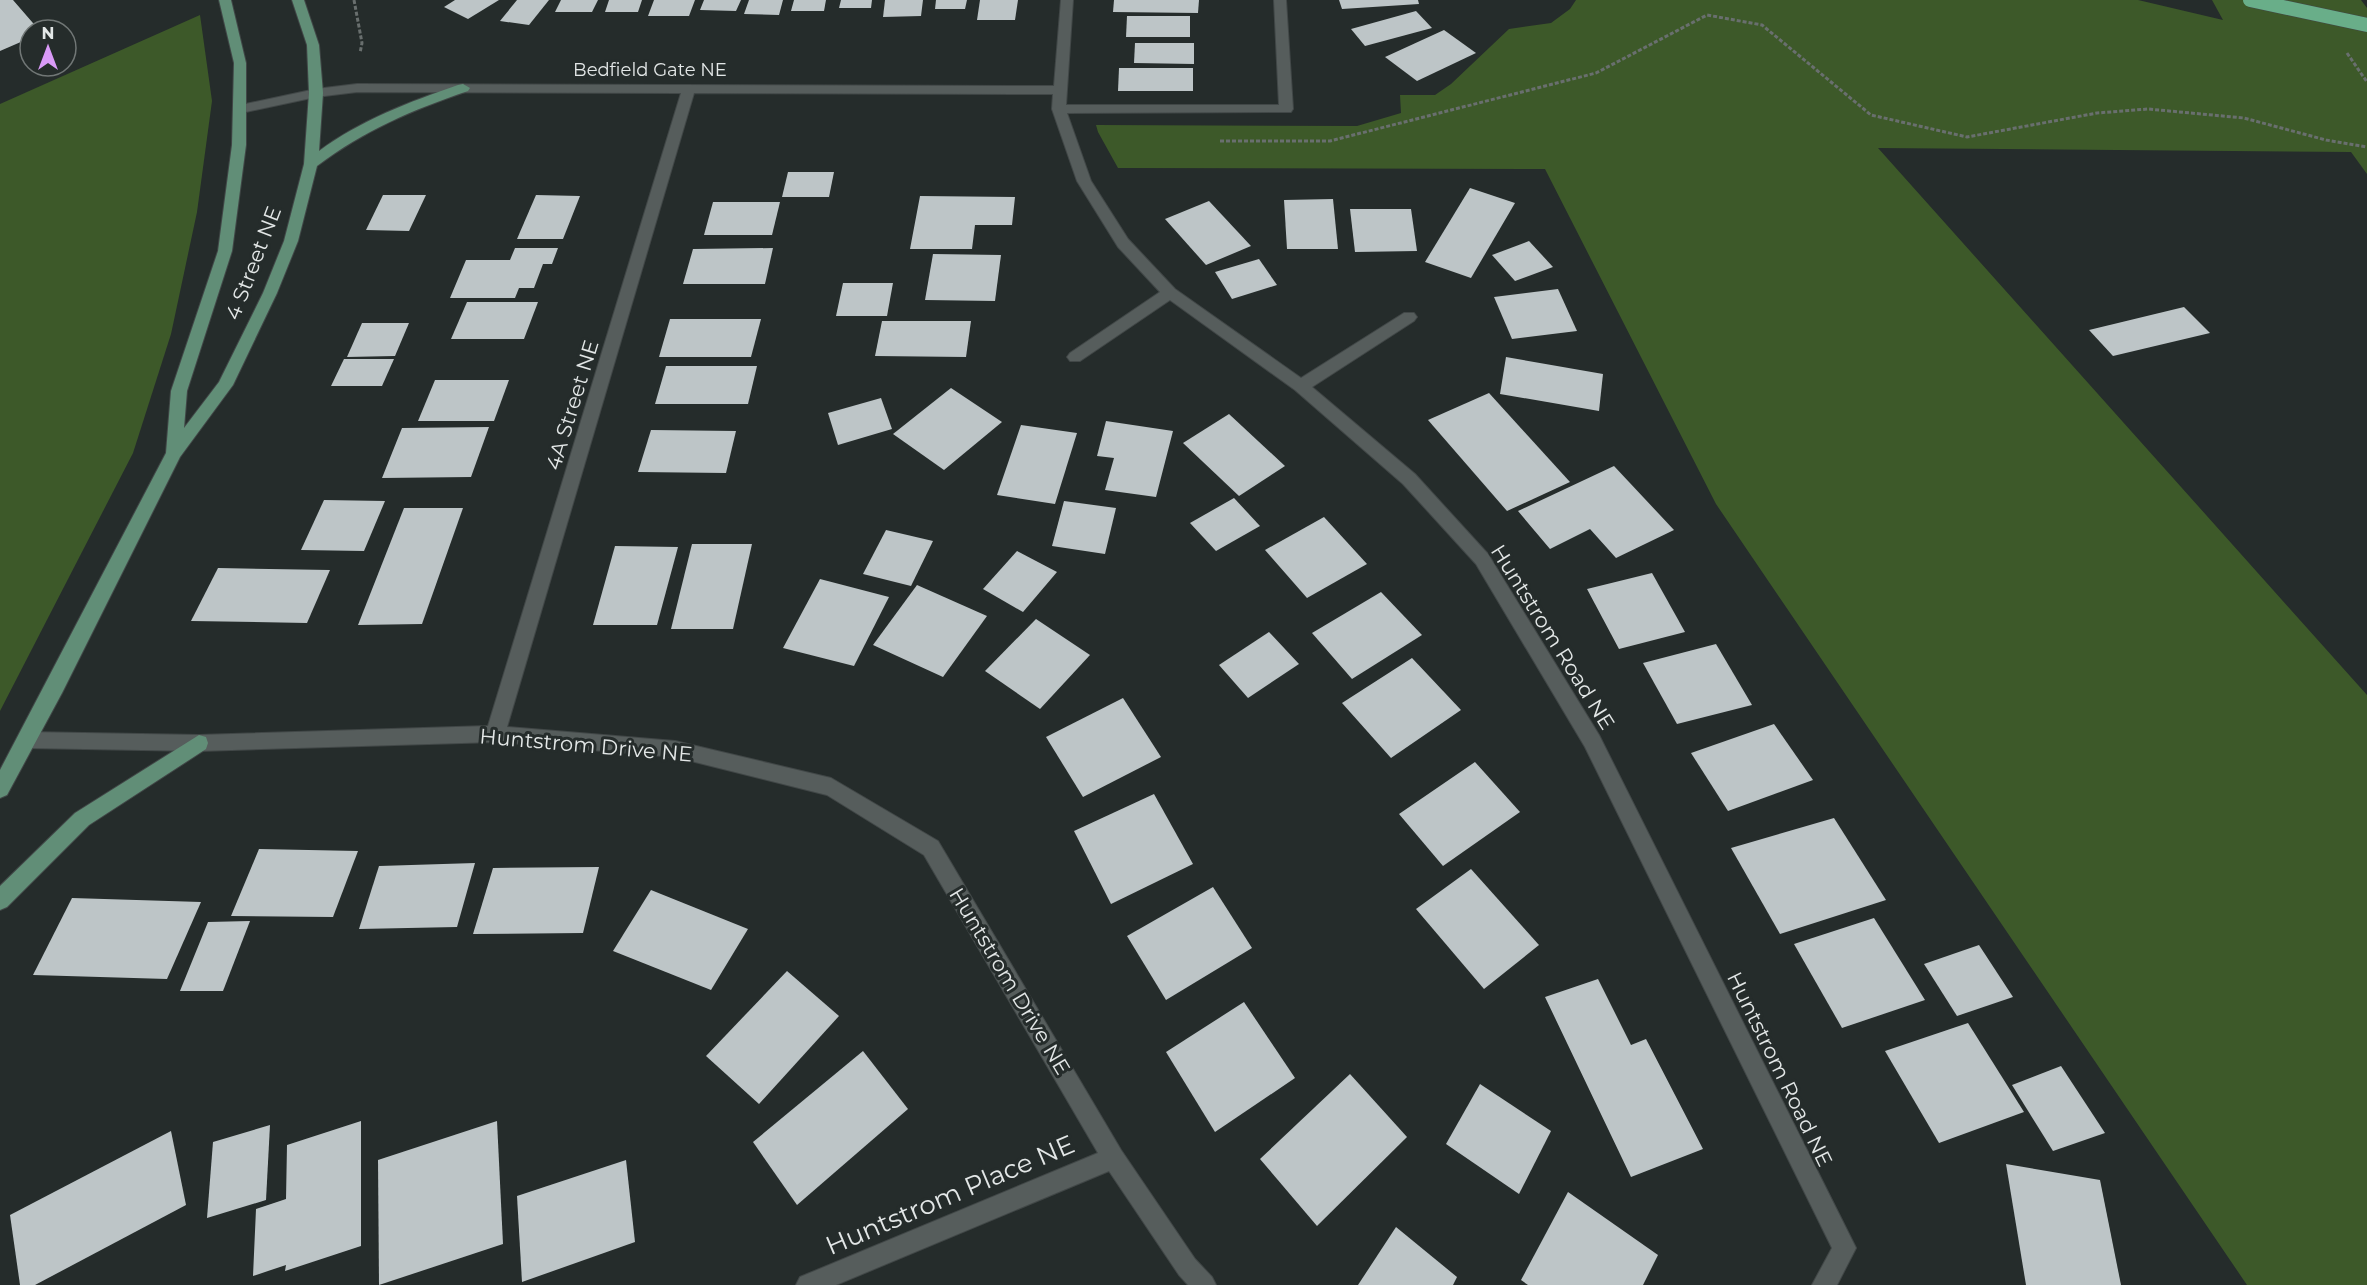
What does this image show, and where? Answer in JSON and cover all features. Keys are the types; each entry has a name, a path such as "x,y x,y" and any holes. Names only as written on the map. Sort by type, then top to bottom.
{"highway":[{"path":"2250,0 2367,26"}],"main road":[{"name":"4 Street NE","path":"174,453 179,391 225,251 239,145 242,109 240,63 225,0"},
{"name":"4 Street NE","path":"0,789 174,453 225,385 270,293 291,241 311,164 316,93 313,45 298,0"},
{"path":"311,164 374,123 407,107 463,88"},
{"path":"0,900 82,819 199,743"}],"street":[{"name":"Huntstrom Road NE","path":"1067,0 1059,110 1084,181 1123,243 1170,293 1301,386 1409,479 1482,559 1592,741 1844,1248 1824,1285"},
{"path":"1059,110 1286,109 1280,0"},
{"name":"Bedfield Gate NE","path":"242,109 316,93 357,88 1059,90"},
{"name":"4A Street NE","path":"495,734 689,88"},
{"path":"1074,357 1170,293"},
{"path":"1301,386 1409,316"},
{"name":"Huntstrom Drive NE","path":"27,740 199,743 495,734 675,749 831,787 931,848 1113,1158 1187,1267 1204,1285"},
{"name":"Huntstrom Place NE","path":"808,1285 1113,1158"}],"path":[{"path":"354,0 362,43 360,53"},
{"path":"1217,141 1330,141 1596,73 1707,15 1762,25 1871,115 1967,137 2097,113 2148,110 2244,118 2326,140 2367,147"}],"green space":[{"path":"1576,0 2138,0 2223,20 2212,0 2361,0 2367,8 2367,174 2351,152 1878,148 2367,695 2367,1285 2247,1285 1716,504 1545,169 1118,168 1096,125 1357,126 1401,113 1400,95 1435,95 1451,84 1509,29 1551,23 1570,9"},
{"path":"200,15 212,101 197,212 171,334 133,453 0,711 0,104 58,78 78,78 78,69"}],"building":[{"path":"0,0 13,0 29,18 18,18 18,43 0,51"},
{"path":"455,0 499,0 468,19 444,7"},
{"path":"517,0 549,0 529,25 500,21"},
{"path":"561,0 598,0 592,12 555,12"},
{"path":"609,0 642,0 638,12 605,12"},
{"path":"654,0 695,0 689,16 648,16"},
{"path":"704,0 741,0 736,11 700,10"},
{"path":"749,0 783,0 779,15 744,14"},
{"path":"794,0 826,0 824,11 791,11"},
{"path":"841,0 872,0 871,8 839,8"},
{"path":"885,0 923,0 921,16 883,17"},
{"path":"936,0 967,0 965,9 935,9"},
{"path":"980,0 1018,0 1015,20 977,20"},
{"path":"1114,0 1199,0 1198,13 1113,12"},
{"path":"1339,0 1418,0 1419,4 1342,9"},
{"path":"1416,11 1432,28 1365,46 1351,29"},
{"path":"1127,16 1190,16 1190,37 1126,37"},
{"path":"1444,30 1476,53 1417,81 1385,57"},
{"path":"1135,43 1194,43 1194,64 1134,63"},
{"path":"1119,68 1193,68 1193,91 1118,91"},
{"path":"788,172 834,172 829,197 782,197"},
{"path":"1470,188 1515,203 1471,278 1425,262"},
{"path":"383,195 426,195 409,231 366,230"},
{"path":"536,195 580,196 563,239 517,239"},
{"path":"920,196 1015,197 1012,225 975,225 972,249 910,249"},
{"path":"1333,199 1338,249 1287,249 1284,200"},
{"path":"1209,201 1251,246 1206,265 1165,219"},
{"path":"713,202 780,202 772,235 704,235"},
{"path":"1350,209 1411,209 1417,251 1355,252"},
{"path":"1529,241 1553,267 1515,281 1492,255"},
{"path":"515,248 558,248 552,264 543,264 534,288 519,288 515,298 450,298 466,260 510,260"},
{"path":"773,248 765,284 683,284 693,249"},
{"path":"933,254 1001,255 995,301 925,300"},
{"path":"1259,259 1277,285 1232,299 1215,272"},
{"path":"843,283 893,283 887,316 836,316"},
{"path":"1558,289 1577,331 1512,339 1494,297"},
{"path":"467,302 538,302 524,339 451,339"},
{"path":"2184,307 2210,333 2113,356 2089,330"},
{"path":"670,319 761,319 751,357 659,357"},
{"path":"882,321 971,321 966,357 875,356"},
{"path":"362,323 409,323 395,356 347,357"},
{"path":"1506,357 1603,374 1599,411 1500,394"},
{"path":"344,359 394,359 382,386 331,386"},
{"path":"666,366 757,366 748,404 655,404"},
{"path":"435,380 509,380 494,421 418,421"},
{"path":"951,388 1002,422 944,470 893,434"},
{"path":"1489,393 1570,482 1507,511 1428,420"},
{"path":"881,398 892,429 838,445 828,413"},
{"path":"1229,414 1285,466 1239,496 1183,443"},
{"path":"1106,421 1173,431 1156,497 1105,490 1114,458 1097,456"},
{"path":"1021,425 1077,433 1055,504 997,495"},
{"path":"489,427 471,477 382,478 402,428"},
{"path":"651,430 736,431 726,473 638,472"},
{"path":"1614,466 1674,530 1616,558 1590,529 1550,549 1518,511"},
{"path":"1234,498 1260,526 1216,551 1190,523"},
{"path":"324,500 385,501 364,551 301,550"},
{"path":"1064,501 1116,508 1105,554 1052,546"},
{"path":"404,508 463,508 422,624 358,625"},
{"path":"1324,517 1367,564 1307,598 1265,550"},
{"path":"886,530 933,541 911,586 863,574"},
{"path":"692,544 752,544 733,629 671,629"},
{"path":"615,546 678,547 657,625 593,625"},
{"path":"1017,551 1057,572 1023,612 983,589"},
{"path":"218,568 330,570 307,623 191,621"},
{"path":"1652,573 1685,632 1619,649 1587,589"},
{"path":"820,579 889,597 854,666 783,648"},
{"path":"917,585 987,616 943,677 873,645"},
{"path":"1381,592 1422,635 1352,679 1312,633"},
{"path":"1036,619 1090,655 1040,709 985,671"},
{"path":"1269,632 1299,664 1248,698 1219,665"},
{"path":"1716,644 1752,705 1677,724 1643,663"},
{"path":"1412,658 1461,710 1391,758 1342,703"},
{"path":"1123,698 1161,757 1083,797 1046,737"},
{"path":"1774,724 1813,780 1728,811 1691,753"},
{"path":"1475,762 1520,812 1443,866 1399,814"},
{"path":"1154,794 1193,864 1111,904 1074,831"},
{"path":"1834,818 1886,900 1780,934 1731,848"},
{"path":"259,849 358,851 333,917 231,916"},
{"path":"475,863 457,927 359,929 379,866"},
{"path":"599,867 583,933 473,934 493,868"},
{"path":"1471,869 1539,945 1484,989 1416,909"},
{"path":"1213,887 1252,948 1166,1000 1127,936"},
{"path":"651,890 748,929 711,990 613,951"},
{"path":"72,898 201,902 167,979 33,975"},
{"path":"1874,918 1925,1000 1842,1028 1794,944"},
{"path":"250,921 223,991 180,991 208,922"},
{"path":"1979,945 2013,997 1957,1016 1924,964"},
{"path":"787,971 839,1016 759,1104 706,1056"},
{"path":"1598,979 1631,1045 1646,1039 1703,1149 1631,1177 1545,997"},
{"path":"1244,1002 1295,1078 1215,1132 1166,1052"},
{"path":"1968,1023 2024,1112 1939,1143 1885,1051"},
{"path":"863,1051 908,1109 797,1205 753,1142"},
{"path":"2061,1066 2105,1133 2053,1151 2012,1085"},
{"path":"1350,1074 1407,1137 1317,1226 1260,1159"},
{"path":"1480,1084 1551,1131 1519,1194 1446,1144"},
{"path":"361,1121 361,1246 285,1271 286,1265 253,1276 256,1209 286,1199 287,1145"},
{"path":"497,1121 503,1244 379,1285 378,1160"},
{"path":"270,1125 266,1200 207,1218 213,1142"},
{"path":"171,1131 186,1205 35,1285 20,1285 10,1215"},
{"path":"626,1160 635,1242 522,1282 517,1196"},
{"path":"2006,1164 2100,1180 2121,1285 2026,1285"},
{"path":"1568,1192 1658,1255 1643,1285 1528,1285 1521,1280"},
{"path":"1396,1227 1457,1277 1453,1285 1358,1285"}]}
